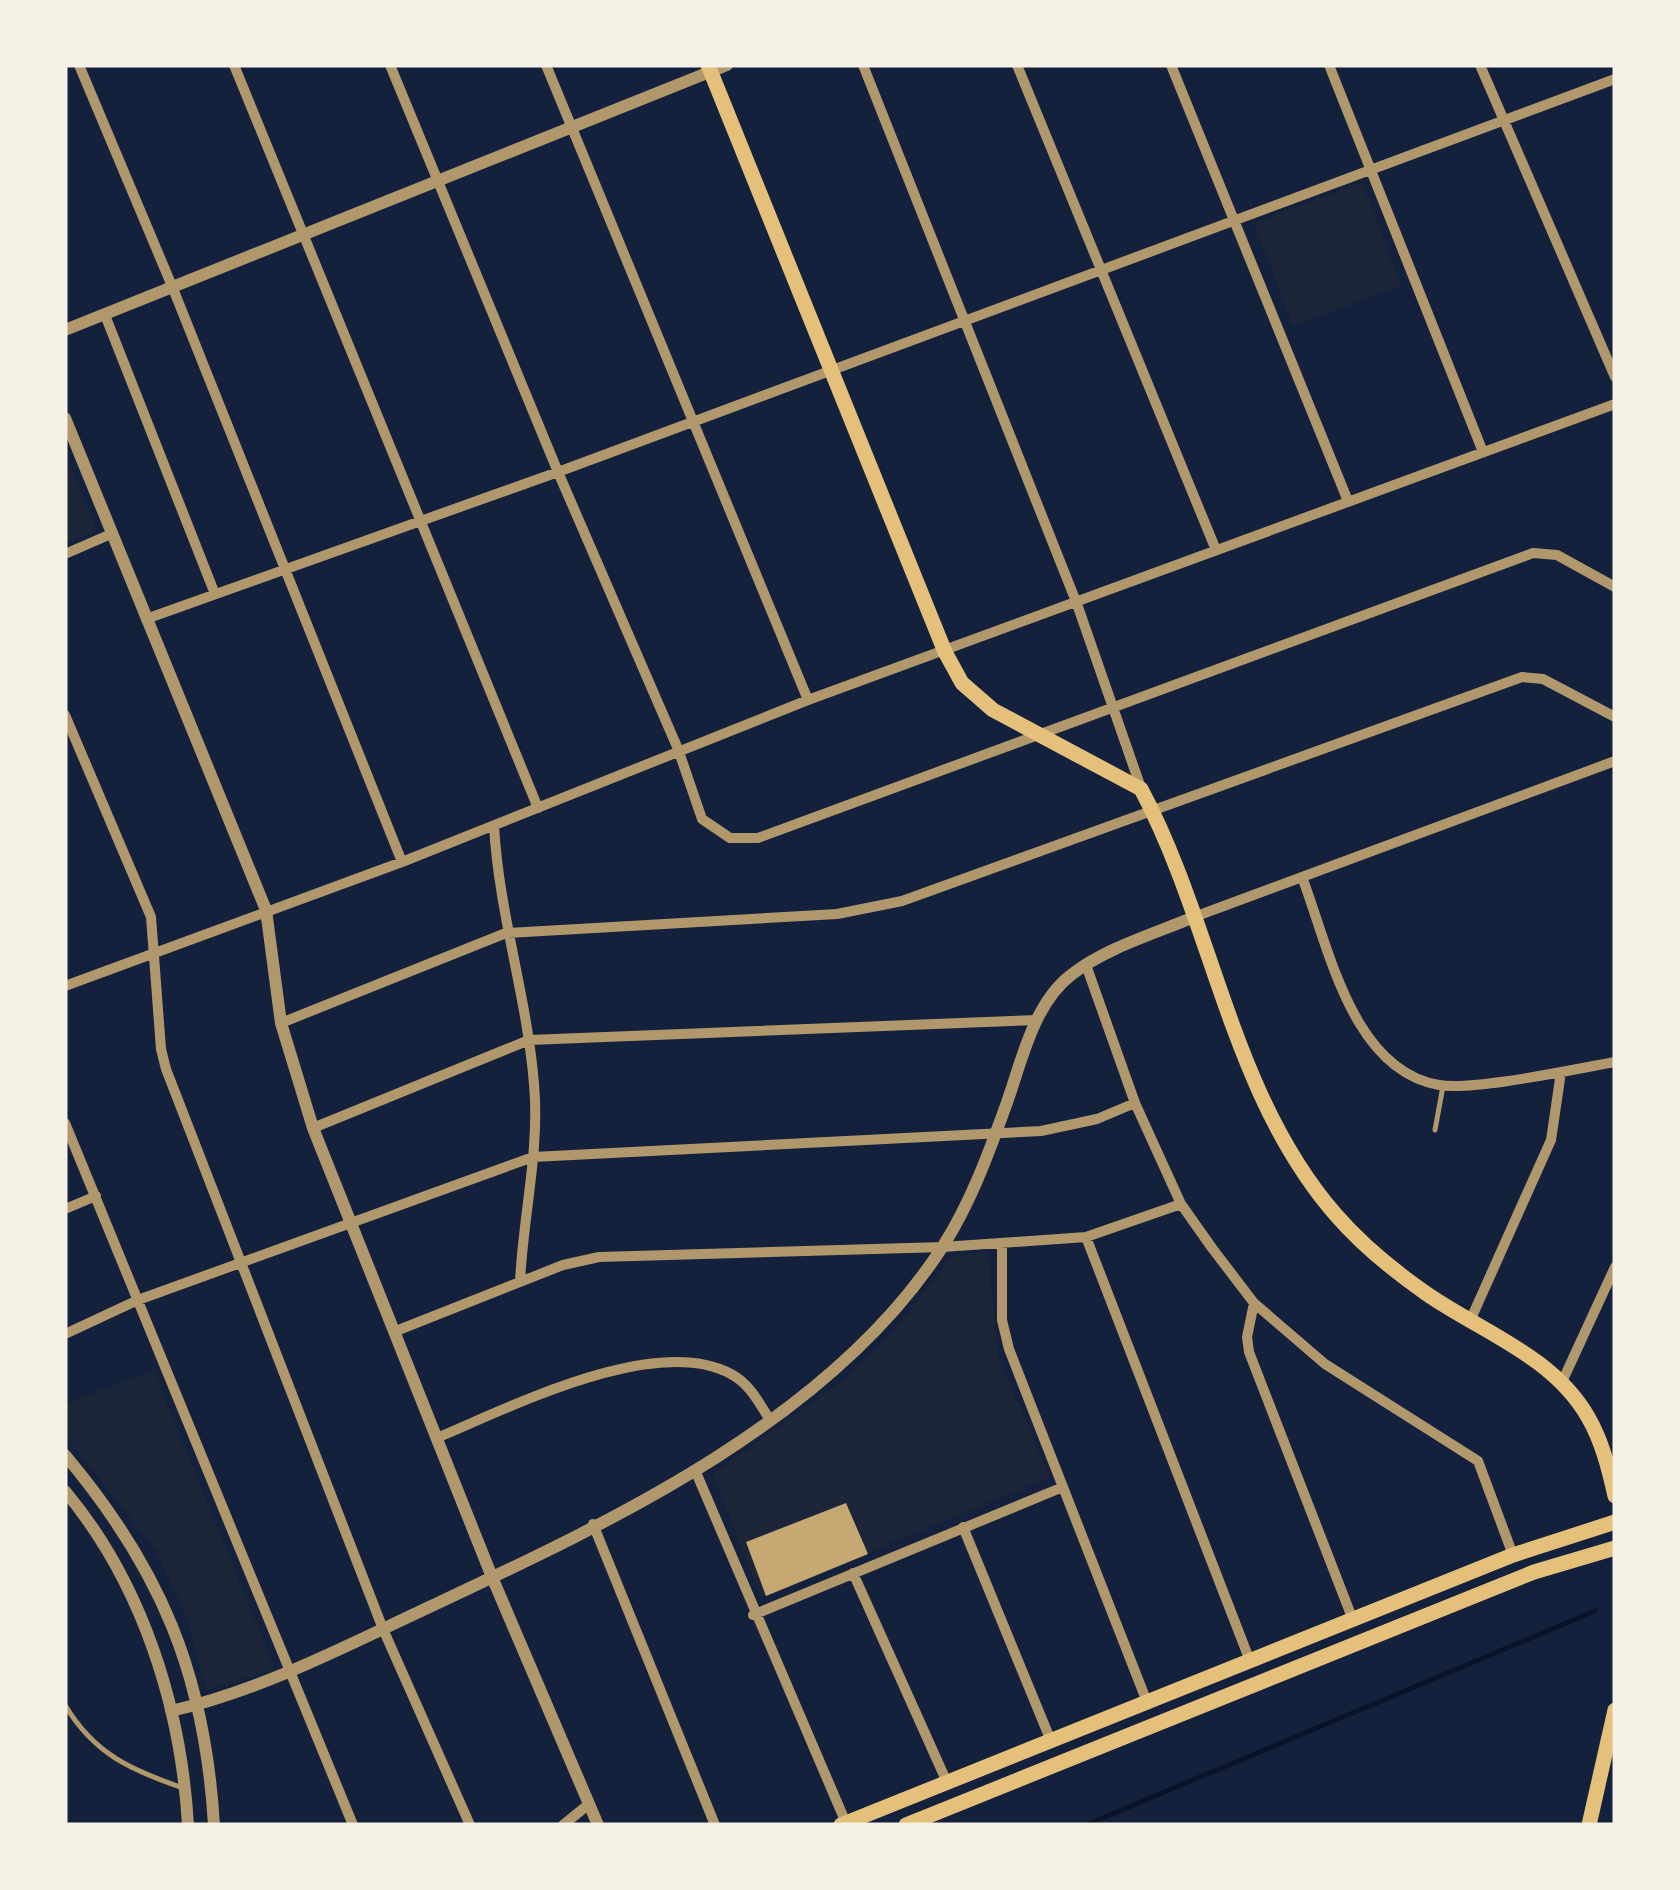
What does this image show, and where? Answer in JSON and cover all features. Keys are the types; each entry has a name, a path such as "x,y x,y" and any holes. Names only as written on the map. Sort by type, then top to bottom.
{"main road":[{"path":"710,68 944,652 975,697 1034,734 1141,789 1154,813 1241,1044 1290,1152 1334,1214 1374,1254 1470,1321 1519,1348 1562,1382 1588,1415 1612,1471 1615,1496"},
{"path":"843,1824 1513,1555 1615,1522"},
{"path":"906,1825 1534,1572 1615,1548"},
{"path":"1589,1825 1612,1740 1615,1710"}],"street":[{"path":"78,65 172,286 402,862"},
{"path":"234,65 538,808"},
{"path":"390,65 558,472 678,749 702,819 719,834 740,840 758,838 1533,553 1557,555 1615,587"},
{"path":"546,65 808,700"},
{"path":"65,330 710,68 728,65"},
{"path":"863,65 1077,604 1141,789"},
{"path":"1017,65 1216,550"},
{"path":"1171,65 1348,501"},
{"path":"1329,65 1483,452"},
{"path":"1480,65 1615,377"},
{"path":"146,620 558,472 1615,80"},
{"path":"105,315 216,594"},
{"path":"65,986 402,862 808,700 1615,404"},
{"path":"65,418 266,910 280,1023 313,1128 492,1577 598,1825"},
{"path":"65,554 110,534"},
{"path":"280,1023 506,933 868,909 1154,813 1522,677 1548,681 1615,717"},
{"path":"65,715 151,917 161,1050 383,1629 470,1825"},
{"path":"171,1711 289,1671 492,1577 695,1470 770,1420 832,1371 883,1320 943,1246 996,1132 1038,1020 1053,993 1086,965 1194,917 1615,761"},
{"path":"494,826 506,933 528,1040 536,1116 520,1282"},
{"path":"1302,877 1358,1024 1372,1046 1414,1078 1443,1086 1615,1062"},
{"path":"1086,965 1136,1103 1181,1204 1254,1303 1325,1364 1478,1461 1513,1555"},
{"path":"313,1128 528,1040 1038,1020"},
{"path":"1470,1321 1551,1140 1561,1072"},
{"path":"65,1334 138,1300 533,1156 1070,1126 1136,1103"},
{"path":"65,1123 353,1825"},
{"path":"65,1210 96,1196"},
{"path":"396,1331 562,1265 599,1257 1002,1244 1086,1237 1181,1204"},
{"path":"1086,1237 1250,1660"},
{"path":"1002,1244 1002,1320 1008,1350 1147,1702"},
{"path":"1562,1382 1615,1267"},
{"path":"1254,1303 1246,1338 1249,1352 1353,1620"},
{"path":"439,1436 593,1373 646,1366 695,1364 732,1374 748,1385 770,1420"},
{"path":"65,1455 140,1554 169,1612 198,1704 214,1825"},
{"path":"695,1470 843,1824"},
{"path":"753,1615 1063,1487"},
{"path":"65,1490 107,1550 143,1619 171,1711 186,1789 188,1825"},
{"path":"593,1524 715,1825"},
{"path":"963,1527 1051,1740"},
{"path":"853,1573 946,1780"},
{"path":"563,1825 589,1804"}],"lane":[{"path":"1434,1130 1443,1086"},
{"path":"65,1704 90,1741 116,1762 186,1789"}],"shaded area":[{"path":"1362,182 1401,286 1293,326 1254,223"},
{"path":"65,455 97,530 65,544"},
{"path":"988,1253 998,1357 1050,1477 761,1598 713,1474 852,1374 901,1322 952,1256"},
{"path":"153,1370 275,1669 207,1691 188,1621 157,1552 65,1435 65,1404"}],"building":[{"path":"846,1503 868,1554 766,1596 746,1542"}],"waterway":[{"path":"1086,1825 1595,1611"}]}
